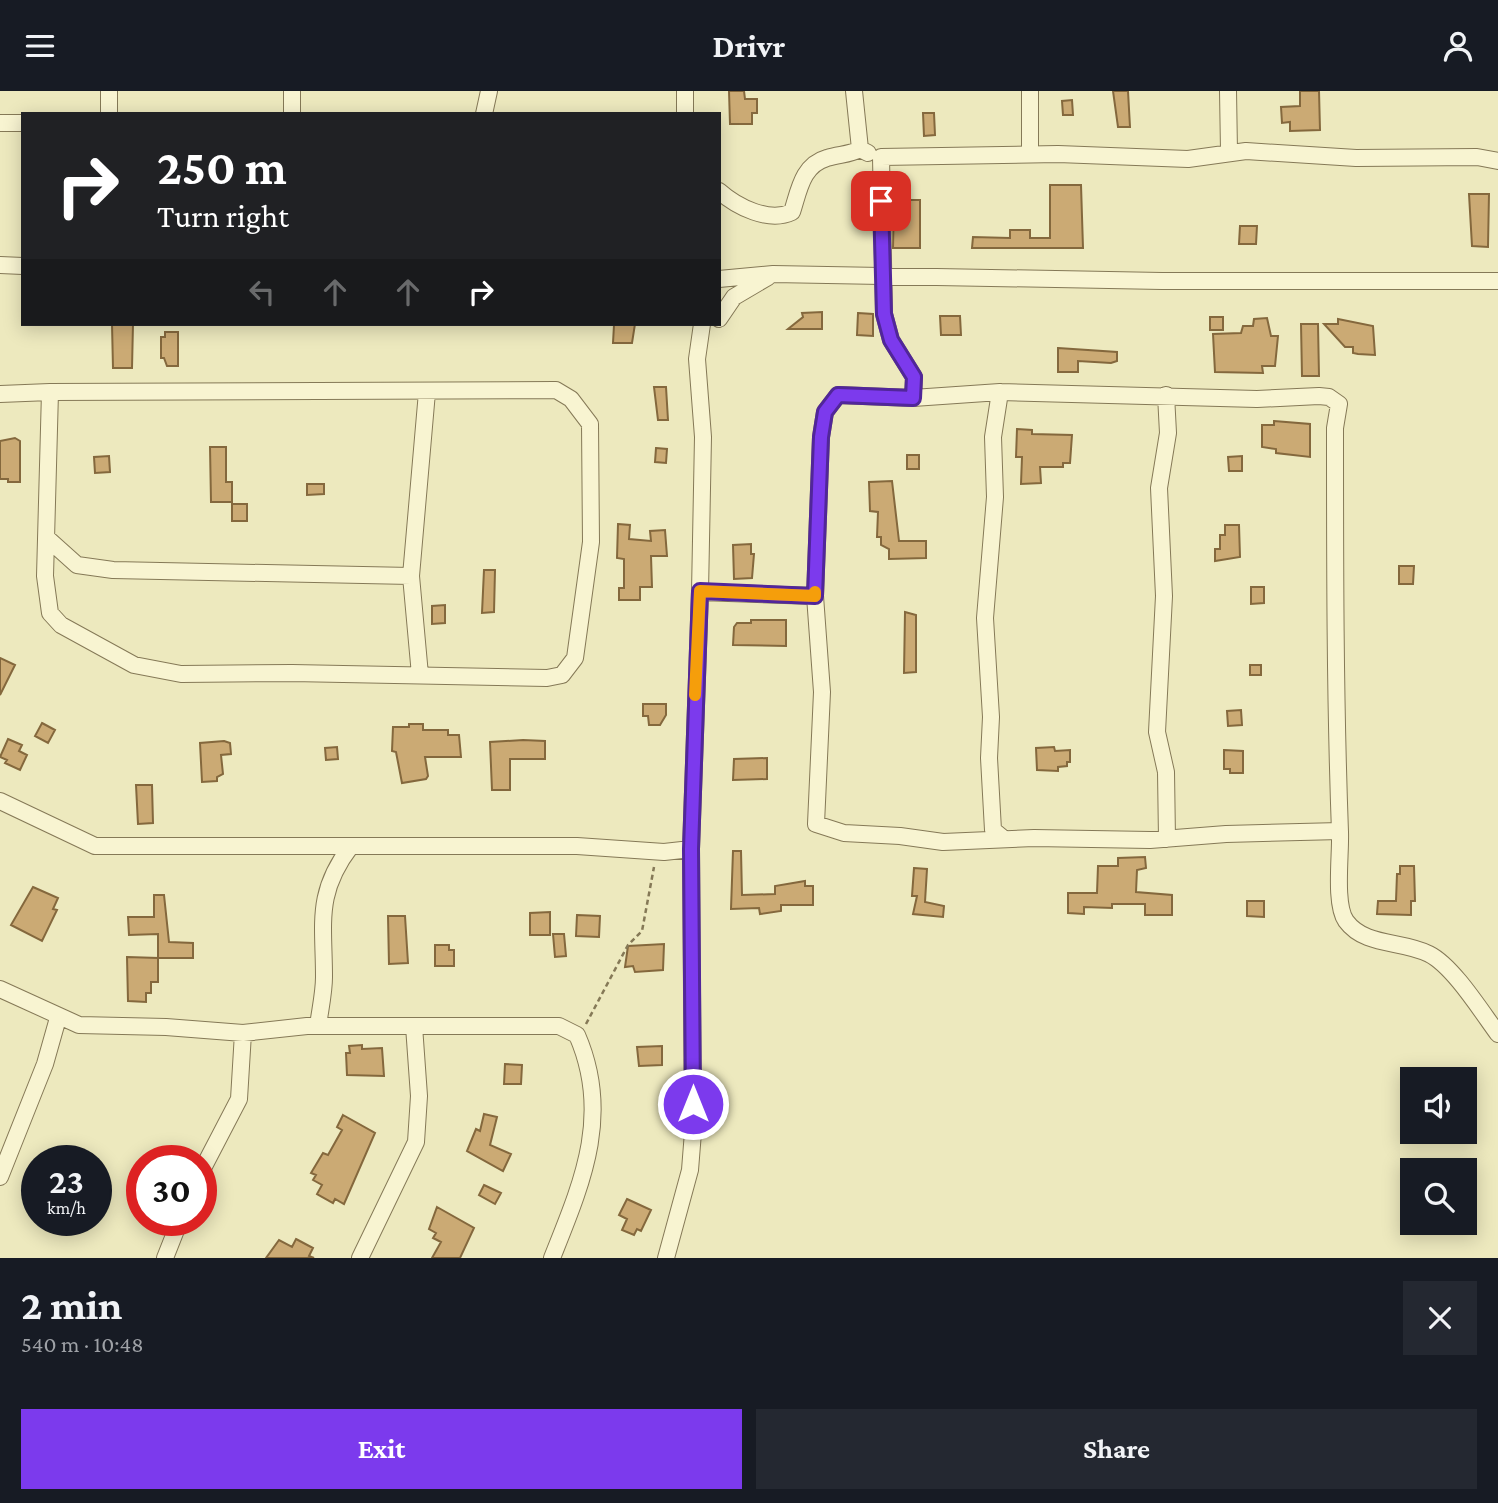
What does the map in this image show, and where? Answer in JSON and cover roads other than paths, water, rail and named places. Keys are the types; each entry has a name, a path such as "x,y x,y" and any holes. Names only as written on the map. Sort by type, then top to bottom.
{"street":[{"path":"109,91 109,112"},
{"path":"292,91 292,112"},
{"path":"484,112 489,91"},
{"path":"685,91 685,112"},
{"path":"853,91 860,149"},
{"path":"1030,91 1030,154"},
{"path":"1228,91 1229,152"},
{"path":"0,123 21,123"},
{"path":"721,192 765,216 783,216 792,212 803,177 813,165 826,158 850,154 860,149 881,157 1030,154 1178,159 1205,158 1229,152 1356,158 1477,157 1498,161"},
{"path":"881,157 884,314 891,340 914,377 913,398"},
{"path":"0,265 21,266"},
{"path":"721,316 734,297 773,274"},
{"path":"721,279 773,274 1498,281"},
{"path":"666,1258 690,1170 693,1132 691,849 703,437 697,359 702,326"},
{"path":"697,359 715,326"},
{"path":"0,394 50,392 556,390 570,399 590,424 591,542 575,658 562,675 548,678 181,674 134,665 61,625 50,613 45,576 50,392"},
{"path":"420,675 411,576 427,392"},
{"path":"1000,392 993,437 995,497 985,618 991,717 990,809 993,830 1004,839"},
{"path":"1340,831 1226,834 1167,839 1004,839 943,842 845,833 816,824 821,692 815,596 821,437 828,405 838,395 913,398 1000,392 1257,399 1319,396 1329,397 1339,404 1335,428 1340,831 1339,898 1344,919 1364,937 1430,954 1449,972 1498,1034"},
{"path":"1166,395 1168,433 1159,488 1164,596 1157,732 1166,772 1167,839"},
{"path":"48,539 77,565 113,571 411,576"},
{"path":"700,591 815,596"},
{"path":"0,801 95,846 577,846 664,852 691,849"},
{"path":"318,1026 324,978 320,929 326,897 338,863 351,846"},
{"path":"0,989 58,1018 79,1025 166,1027 243,1033 318,1026 559,1026 577,1035 587,1057 592,1094 590,1150 552,1258"},
{"path":"0,1177 46,1064 58,1018"},
{"path":"360,1258 416,1142 419,1096 414,1026"},
{"path":"215,1145 239,1099 243,1033"},
{"path":"165,1258 174,1236"}]}
